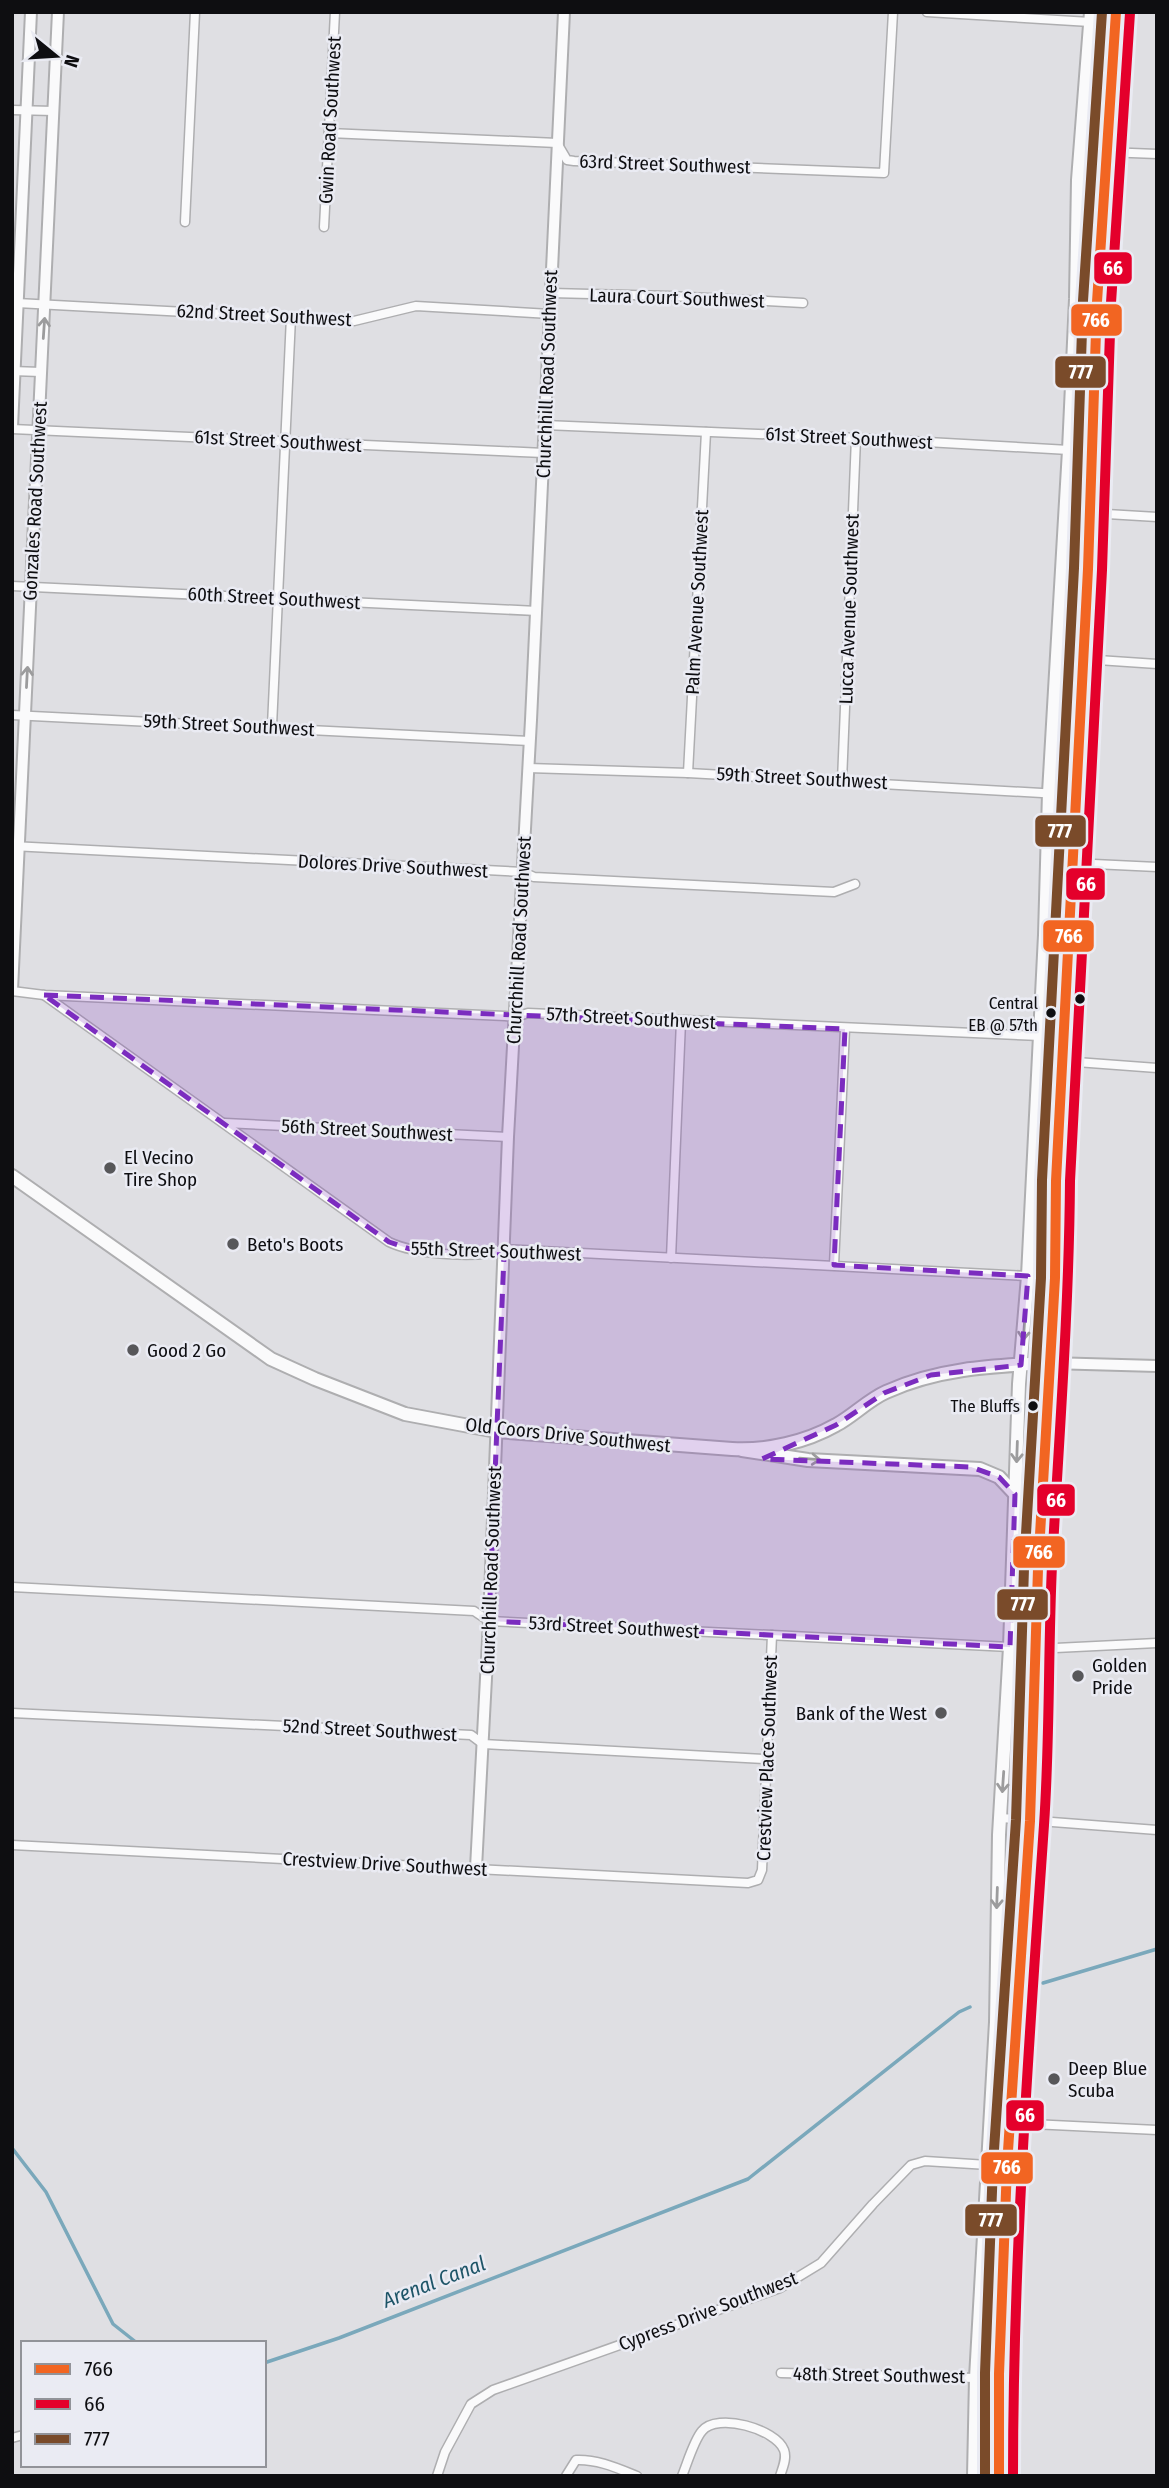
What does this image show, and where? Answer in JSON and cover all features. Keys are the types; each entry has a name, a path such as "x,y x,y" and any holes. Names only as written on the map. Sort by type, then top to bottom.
{"main road":[{"path":"999,2476 999,2374 1010,2123 1030,1821 1035,1648 1055,1278 1056,1181 1090,513 1097,302 1116,12"},
{"path":"974,2476 976,2378 996,2022 995,1961 1000,1818 1021,1364 1028,1276 1049,793 1069,450 1081,151 1091,17"},
{"name":"Old Coors Drive Southwest","path":"12,1175 271,1359 405,1414 496,1431 742,1450 804,1440 836,1425 884,1392 931,1375 969,1368 1050,1363"},
{"path":"742,1450 808,1460 980,1469 999,1477 1015,1494"}],"street":[{"name":"Gonzales Road Southwest","path":"12,428 31,12"},
{"name":"Gonzales Road Southwest","path":"12,990 17,823 25,715 58,12"},
{"path":"185,222 195,12"},
{"name":"Gwin Road Southwest","path":"324,227 335,12"},
{"name":"Churchhill Road Southwest","path":"476,1868 564,12"},
{"name":"63rd Street Southwest","path":"329,133 557,143 567,160 574,161 884,173 893,12"},
{"path":"927,12 1091,17"},
{"path":"12,110 54,111"},
{"path":"1081,151 1157,154"},
{"name":"Laura Court Southwest","path":"551,293 803,303"},
{"name":"62nd Street Southwest","path":"17,303 354,321 416,306 550,314"},
{"path":"272,726 291,317"},
{"path":"13,371 41,372"},
{"name":"61st Street Southwest","path":"545,425 1069,450"},
{"name":"61st Street Southwest","path":"12,428 544,453"},
{"name":"Palm Avenue Southwest","path":"688,772 706,432"},
{"name":"Lucca Avenue Southwest","path":"842,781 856,438"},
{"path":"1090,513 1157,517"},
{"name":"60th Street Southwest","path":"12,586 537,611"},
{"path":"1083,659 1157,664"},
{"name":"59th Street Southwest","path":"12,715 530,741"},
{"name":"59th Street Southwest","path":"528,768 688,772 1076,795"},
{"name":"Dolores Drive Southwest","path":"16,846 523,872 534,877 834,892 855,884"},
{"path":"1073,863 1157,867"},
{"name":"57th Street Southwest","path":"12,990 44,995 516,1017 528,1013 1040,1036"},
{"name":"55th Street Southwest","path":"44,995 389,1242 402,1248 491,1255 504,1249 1028,1276"},
{"path":"671,1258 681,1021"},
{"path":"834,1265 845,1029"},
{"path":"1063,1061 1157,1068"},
{"name":"56th Street Southwest","path":"225,1123 509,1137"},
{"path":"1050,1363 1157,1366"},
{"name":"53rd Street Southwest","path":"12,1587 474,1611 489,1621 1010,1647"},
{"name":"Crestview Place Southwest","path":"758,1880 762,1870 772,1635"},
{"path":"1035,1648 1157,1643"},
{"name":"52nd Street Southwest","path":"12,1713 471,1735 483,1744 766,1759"},
{"path":"1000,1818 1157,1830"},
{"name":"Crestview Drive Southwest","path":"12,1845 748,1883 758,1880"},
{"path":"1010,2123 1157,2130"},
{"name":"Cypress Drive Southwest","path":"437,2476 446,2452 471,2404 493,2390 780,2288 799,2278 821,2263 873,2203 911,2165 925,2161 988,2165"},
{"name":"48th Street Southwest","path":"781,2373 976,2378"},
{"path":"681,2476 702,2431 711,2425 723,2423 745,2424 778,2440 785,2451 785,2463 780,2476"},
{"path":"566,2476 576,2460 585,2459 637,2476"}],"highlighted area":[{"path":"44,995 845,1029 834,1265 1028,1276 1021,1365 931,1375 884,1393 836,1425 762,1459 971,1467 999,1477 1015,1494 1010,1647 489,1621 504,1255 419,1252 389,1242"}],"waterway":[{"name":"Arenal Canal","path":"1043,1983 1157,1949"},
{"path":"266,2362 339,2338 748,2179 959,2012 970,2007"},
{"name":"Arenal Canal","path":"12,2148 46,2192 113,2324 134,2341"}],"transit line":[{"name":"777","path":"985,2476 985,2373 993,2165 1016,1820 1024,1568 1041,1278 1042,1180 1074,568 1083,301 1102,12"},
{"name":"766","path":"999,2476 999,2374 1007,2166 1030,1821 1038,1569 1055,1278 1056,1181 1088,569 1097,302 1116,12"},
{"name":"66","path":"1013,2476 1019,2231 1046,1793 1052,1565 1102,570 1111,303 1130,13"}],"place":[{"name":"Central EB @ 57th","path":"1051,1013"},
{"name":"El Vecino Tire Shop","path":"110,1168"},
{"name":"Beto's Boots","path":"233,1244"},
{"name":"Good 2 Go","path":"133,1350"},
{"name":"The Bluffs","path":"1033,1406"},
{"name":"Golden Pride","path":"1078,1676"},
{"name":"Bank of the West","path":"941,1713"},
{"name":"Deep Blue Scuba","path":"1054,2079"}]}
